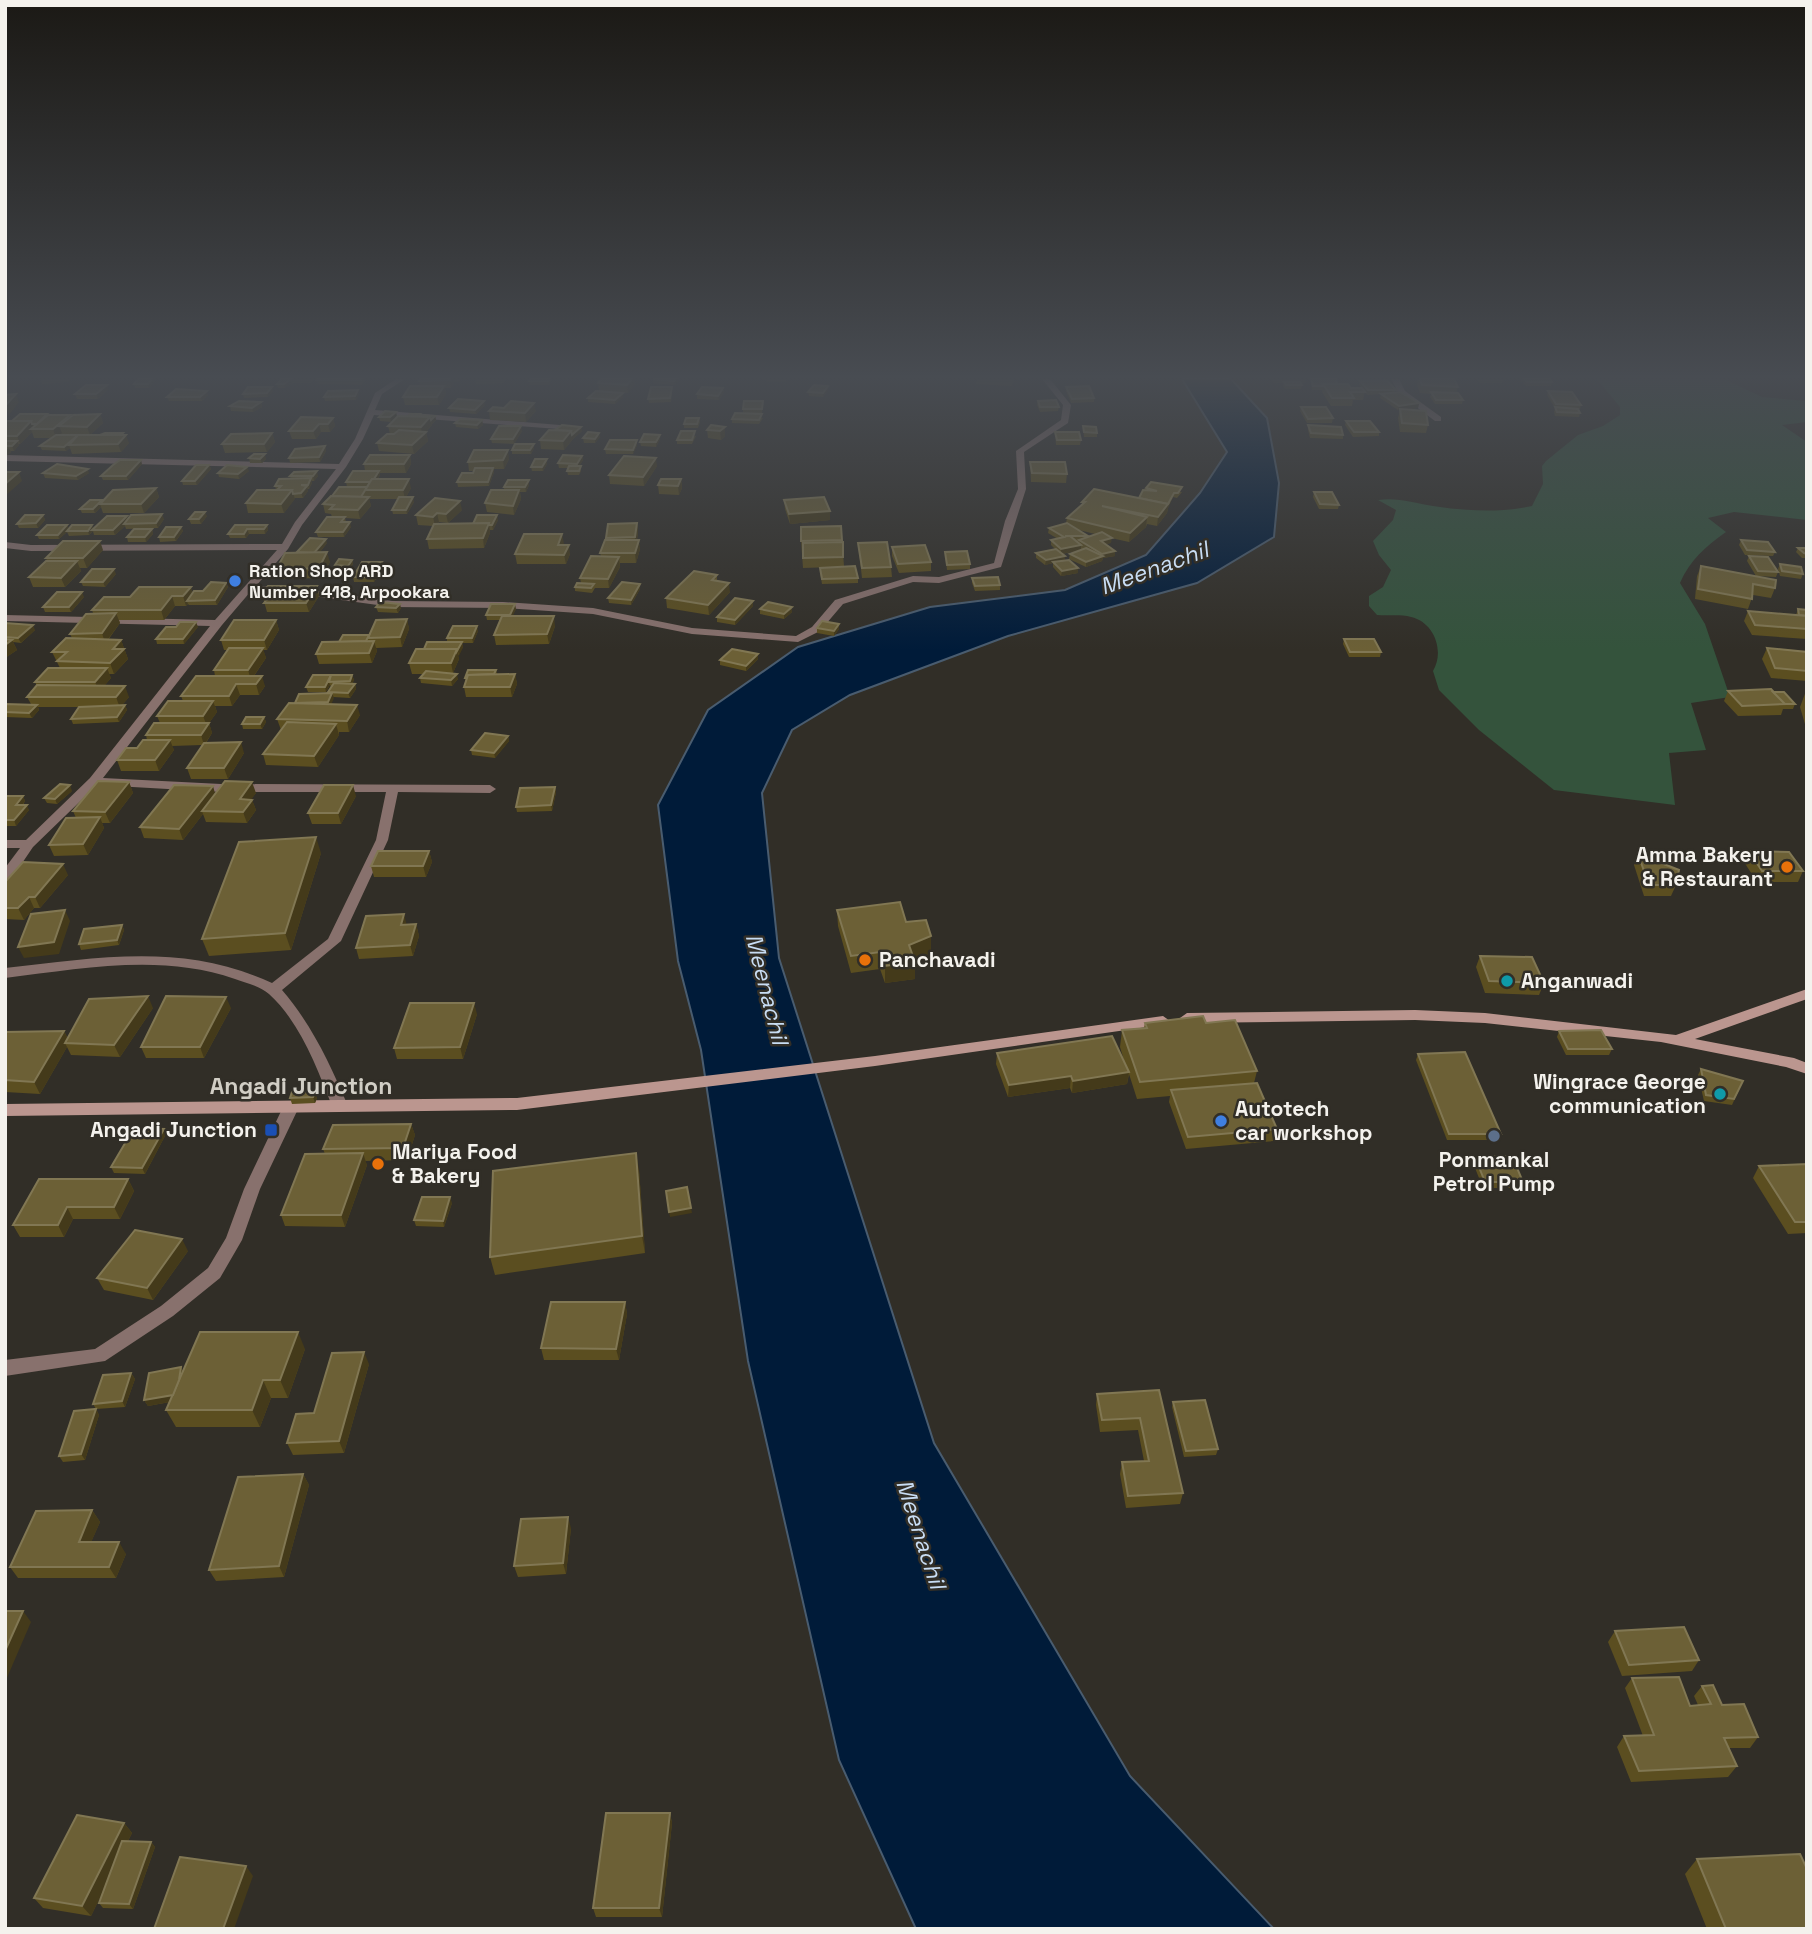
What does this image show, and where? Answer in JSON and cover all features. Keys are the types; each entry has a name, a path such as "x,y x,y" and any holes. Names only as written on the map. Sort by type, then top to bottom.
{"main road":[{"path":"1677,1040 1807,994"},
{"path":"5,1110 517,1104 875,1061 1190,1018 1415,1015 1498,1019 1677,1040 1789,1062"}],"street":[{"path":"5,878 29,844 94,780 218,623 285,547 298,524 340,469"},
{"path":"248,588 305,592 392,604 503,605 593,611 692,631 798,639 816,629 839,602 913,579 939,580 998,565 1010,521 1023,489 1021,469"},
{"path":"5,545 31,548 285,547"},
{"path":"5,618 218,623"},
{"path":"94,780 221,788 490,789"},
{"path":"273,990 334,941 382,840 393,789"},
{"path":"5,844 29,844"},
{"path":"5,973 132,961 193,960 225,968 273,990 315,1043 340,1106"},
{"path":"1789,1062 1807,1067"},
{"path":"5,1368 99,1356 167,1311 214,1273 234,1240 252,1189 291,1107"}],"green space":[{"path":"1542,469 1807,469 1807,520 1734,512 1708,518 1726,532 1699,554 1680,583 1705,624 1730,697 1691,703 1706,750 1669,753 1675,805 1554,790 1479,730 1439,690 1433,671 1438,655 1437,646 1426,625 1407,616 1377,615 1369,606 1369,596 1383,587 1391,570 1379,555 1373,541 1393,520 1396,510 1378,500 1399,500 1470,510 1508,510 1532,506 1543,484"}],"water":[{"name":"Meenachil","path":"1216,469 1276,469 1279,483 1274,537 1197,583 1008,636 850,695 792,730 762,793 779,958 934,1443 1130,1776 1274,1929 916,1929 839,1760 748,1361 701,1050 678,961 658,805 708,710 798,647 930,607 1065,590 1146,555 1200,493"}],"building":[{"path":"49,469 88,469 76,476 43,473"},
{"path":"108,469 132,469 126,476 101,476"},
{"path":"192,469 205,469 195,481 182,481"},
{"path":"222,469 244,469 238,474 218,473"},
{"path":"474,469 493,469 488,482 457,482 462,473 473,473"},
{"path":"614,469 648,469 643,477 609,475"},
{"path":"1031,469 1066,469 1067,474 1032,473"},
{"path":"317,471 313,476 290,476 294,472"},
{"path":"353,471 379,471 370,482 346,482"},
{"path":"5,472 19,472 5,484"},
{"path":"311,478 308,485 301,485 307,486 301,493 277,490 281,486 275,486 279,479"},
{"path":"372,479 409,479 403,490 365,490"},
{"path":"661,479 681,479 678,486 658,485"},
{"path":"508,480 529,480 525,487 504,487"},
{"path":"1151,482 1182,487 1178,493 1174,493 1168,504 1139,498 1143,490 1157,491 1146,488"},
{"path":"339,487 367,487 361,497 332,496"},
{"path":"156,488 141,504 100,504 113,490"},
{"path":"1094,489 1168,504 1158,517 1102,506 1147,517 1130,533 1067,518 1085,502 1082,502"},
{"path":"257,490 292,490 281,504 246,503"},
{"path":"491,490 519,490 513,506 485,503"},
{"path":"1314,492 1332,492 1339,505 1320,504"},
{"path":"331,496 369,497 358,510 330,509 334,505 323,504"},
{"path":"399,497 413,497 406,510 392,510"},
{"path":"824,497 830,511 789,514 784,500"},
{"path":"435,498 460,501 446,514 437,513 433,517 416,515"},
{"path":"90,500 102,500 93,509 80,509"},
{"path":"195,512 205,512 199,519 189,519"},
{"path":"162,514 156,523 124,524 131,515"},
{"path":"25,515 43,515 36,523 17,524"},
{"path":"477,515 497,515 492,525 489,525 473,524"},
{"path":"107,516 127,516 113,530 92,530"},
{"path":"327,517 345,517 341,522 350,522 343,532 316,532"},
{"path":"489,523 483,538 427,539 434,524"},
{"path":"637,523 635,537 606,538 608,524"},
{"path":"1067,523 1088,536 1070,536 1081,545 1061,549 1051,540 1064,537 1049,528"},
{"path":"47,525 67,525 58,535 37,535"},
{"path":"72,525 92,525 88,531 67,531"},
{"path":"235,525 267,525 264,529 247,529 244,534 228,534"},
{"path":"841,526 842,540 801,541 801,527"},
{"path":"166,527 181,527 174,537 159,537"},
{"path":"134,529 152,529 145,537 127,537"},
{"path":"1102,532 1112,538 1101,541 1115,551 1102,554 1079,540"},
{"path":"524,534 562,534 558,545 569,545 564,555 515,554"},
{"path":"310,538 326,539 314,553 297,552"},
{"path":"605,540 639,540 635,553 600,553"},
{"path":"1741,540 1768,542 1775,552 1747,550"},
{"path":"63,541 100,541 83,558 46,558"},
{"path":"843,542 843,557 803,558 803,543"},
{"path":"887,542 891,567 862,568 858,543"},
{"path":"925,545 931,562 898,564 892,547"},
{"path":"1086,548 1103,556 1086,562 1070,554"},
{"path":"1798,548 1807,548 1807,554 1804,553"},
{"path":"1056,549 1065,556 1046,560 1036,553"},
{"path":"967,551 970,564 947,565 945,552"},
{"path":"327,552 319,568 276,570 285,553"},
{"path":"591,556 619,557 608,579 580,578"},
{"path":"1749,556 1768,557 1778,572 1758,571"},
{"path":"339,559 352,560 348,566 335,565"},
{"path":"1069,560 1078,568 1062,571 1053,562"},
{"path":"46,561 77,561 61,578 29,577"},
{"path":"362,562 382,562 373,577 353,577"},
{"path":"1780,564 1801,567 1803,574 1782,571"},
{"path":"855,566 858,578 822,579 820,568"},
{"path":"1701,566 1776,580 1775,588 1753,584 1752,599 1698,589"},
{"path":"92,569 114,569 103,582 81,582"},
{"path":"694,571 717,575 712,580 729,583 708,605 666,598"},
{"path":"998,577 1000,585 975,586 972,578"},
{"path":"211,582 226,583 215,600 187,601 194,591 203,591"},
{"path":"622,582 640,584 631,600 608,598"},
{"path":"577,583 594,584 591,588 575,587"},
{"path":"268,586 317,586 306,603 264,603 271,594 262,594"},
{"path":"139,587 191,587 183,596 172,596 161,610 92,610 104,597 130,597"},
{"path":"57,592 82,592 69,607 43,607"},
{"path":"735,598 753,601 735,620 717,617"},
{"path":"380,602 400,604 396,608 376,607"},
{"path":"768,602 792,607 784,614 760,609"},
{"path":"491,604 515,604 510,615 486,615"},
{"path":"1798,609 1807,610 1807,616 1799,615"},
{"path":"1748,611 1807,616 1807,629 1755,625"},
{"path":"116,613 102,633 70,634 86,614"},
{"path":"502,616 554,616 547,634 494,635"},
{"path":"407,619 400,637 368,638 376,620"},
{"path":"234,620 276,620 264,640 221,640"},
{"path":"822,621 839,624 834,631 817,628"},
{"path":"180,622 196,622 183,639 156,639 166,627 176,627"},
{"path":"5,623 33,625 18,638 5,637"},
{"path":"453,626 477,626 472,638 447,638"},
{"path":"343,635 369,635 366,641 339,642"},
{"path":"66,638 121,640 113,649 124,649 110,663 57,661 67,652 52,652"},
{"path":"1344,639 1374,639 1381,652 1350,652"},
{"path":"374,641 369,653 316,654 322,642"},
{"path":"427,642 462,642 457,651 424,649"},
{"path":"229,648 263,648 248,670 214,670"},
{"path":"1767,648 1807,652 1807,671 1775,668"},
{"path":"416,649 457,649 451,663 409,663"},
{"path":"732,649 758,654 746,666 720,660"},
{"path":"48,668 107,668 95,682 35,682"},
{"path":"468,670 496,670 494,674 468,675 465,678"},
{"path":"426,671 457,674 451,680 420,678"},
{"path":"515,674 510,687 464,687 468,675"},
{"path":"313,675 331,675 325,687 306,687"},
{"path":"331,675 352,675 350,681 329,682"},
{"path":"196,676 262,676 256,684 236,684 229,696 181,696"},
{"path":"334,683 355,684 348,693 328,692"},
{"path":"37,685 125,686 116,697 27,697"},
{"path":"1771,689 1785,704 1742,706 1728,691"},
{"path":"1773,692 1784,692 1795,704 1785,704"},
{"path":"332,693 328,702 295,703 299,694"},
{"path":"168,701 213,701 203,716 157,716"},
{"path":"289,703 357,705 347,721 277,719"},
{"path":"5,704 37,705 29,713 5,712"},
{"path":"125,705 117,717 71,719 79,707"},
{"path":"246,717 264,717 260,724 242,724"},
{"path":"287,722 336,724 314,756 263,754"},
{"path":"154,723 209,723 201,735 146,735"},
{"path":"485,733 508,736 494,753 471,750"},
{"path":"143,740 170,740 155,760 117,760 126,748 137,748"},
{"path":"241,742 224,768 187,768 204,743"},
{"path":"98,781 129,782 105,812 73,811"},
{"path":"225,781 252,782 240,799 252,800 243,812 202,811"},
{"path":"60,784 70,785 55,799 44,798"},
{"path":"174,785 213,786 179,829 140,827"},
{"path":"324,785 353,785 338,813 308,813"},
{"path":"555,787 551,805 516,807 520,788"},
{"path":"5,796 23,796 16,805 27,805 14,820 5,820"},
{"path":"100,817 83,844 49,845 66,818"},
{"path":"316,837 285,933 202,939 239,842"},
{"path":"378,851 429,851 423,866 371,866"},
{"path":"1749,851 1789,852 1803,871 1762,871"},
{"path":"1638,854 1679,870 1676,885 1649,885"},
{"path":"23,862 63,864 35,897 29,897 18,908 5,908 5,882"},
{"path":"900,902 906,922 926,920 931,936 909,945 915,962 885,966 880,952 851,956 837,910"},
{"path":"65,910 54,942 18,947 31,914"},
{"path":"404,914 401,925 416,924 410,945 356,948 366,916"},
{"path":"122,925 117,940 79,944 84,929"},
{"path":"1480,956 1532,957 1544,983 1489,981"},
{"path":"148,996 114,1045 65,1043 89,999"},
{"path":"166,996 226,997 200,1047 141,1047"},
{"path":"410,1003 474,1003 460,1047 394,1048"},
{"path":"1203,1016 1206,1023 1235,1020 1257,1071 1140,1082 1122,1030 1147,1028 1145,1023"},
{"path":"1601,1030 1612,1049 1568,1049 1559,1031"},
{"path":"64,1031 34,1082 5,1080 5,1032"},
{"path":"1112,1036 1129,1072 1073,1081 1071,1076 1009,1085 997,1053"},
{"path":"1465,1052 1501,1134 1449,1134 1418,1054"},
{"name":"Wingrace George communication","path":"1701,1069 1743,1081 1734,1099 1706,1095"},
{"name":"Autotech car workshop","path":"1257,1083 1277,1129 1188,1137 1171,1090"},
{"path":"292,1092 315,1092 313,1097 290,1098"},
{"path":"411,1124 403,1148 323,1149 333,1125"},
{"path":"134,1128 164,1129 142,1168 111,1167"},
{"path":"363,1153 341,1215 281,1215 305,1154"},
{"path":"636,1153 642,1236 490,1257 493,1171"},
{"path":"1512,1156 1523,1182 1485,1182 1475,1157"},
{"path":"1807,1164 1807,1222 1795,1222 1759,1166"},
{"path":"39,1179 128,1179 114,1207 67,1207 58,1225 13,1225"},
{"path":"687,1187 691,1208 669,1212 666,1191"},
{"path":"422,1197 450,1197 443,1221 414,1220"},
{"path":"135,1230 182,1239 147,1288 97,1278"},
{"path":"551,1302 625,1302 616,1349 541,1348"},
{"path":"200,1332 298,1332 280,1380 263,1380 252,1410 166,1410"},
{"path":"364,1352 339,1441 287,1443 296,1414 314,1413 332,1353"},
{"path":"181,1367 173,1395 144,1400 149,1373"},
{"path":"131,1373 122,1401 93,1404 103,1375"},
{"path":"1159,1390 1183,1493 1128,1496 1122,1462 1149,1461 1140,1418 1102,1420 1097,1394"},
{"path":"1205,1400 1218,1449 1186,1451 1173,1402"},
{"path":"96,1409 81,1454 59,1456 74,1411"},
{"path":"303,1474 279,1566 209,1570 238,1477"},
{"path":"92,1510 79,1542 119,1542 109,1567 10,1567 36,1511"},
{"path":"568,1517 563,1563 514,1566 521,1519"},
{"path":"5,1611 23,1611 5,1651"},
{"path":"1684,1627 1699,1660 1629,1665 1615,1631"},
{"path":"1679,1677 1690,1706 1711,1704 1702,1686 1713,1685 1722,1705 1744,1704 1758,1737 1724,1738 1737,1766 1639,1771 1624,1736 1654,1735 1632,1678"},
{"path":"606,1813 670,1813 659,1908 593,1908"},
{"path":"77,1815 124,1823 82,1906 34,1898"},
{"path":"122,1841 151,1842 129,1904 99,1903"},
{"path":"1800,1854 1807,1869 1807,1929 1726,1929 1697,1859"},
{"path":"180,1857 246,1866 223,1929 154,1929"}],"place":[{"name":"Ration Shop ARD Number 418, Arpookara","path":"235,581"},
{"name":"Amma Bakery & Restaurant","path":"1787,867"},
{"name":"Panchavadi","path":"865,960"},
{"name":"Anganwadi","path":"1507,981"},
{"name":"Wingrace George communication","path":"1720,1094"},
{"name":"Autotech car workshop","path":"1221,1121"},
{"name":"Angadi Junction","path":"271,1130"},
{"name":"Ponmankal Petrol Pump","path":"1494,1136"},
{"name":"Mariya Food & Bakery","path":"378,1164"}],"district":[{"name":"Angadi Junction","path":"301,1086"}]}
